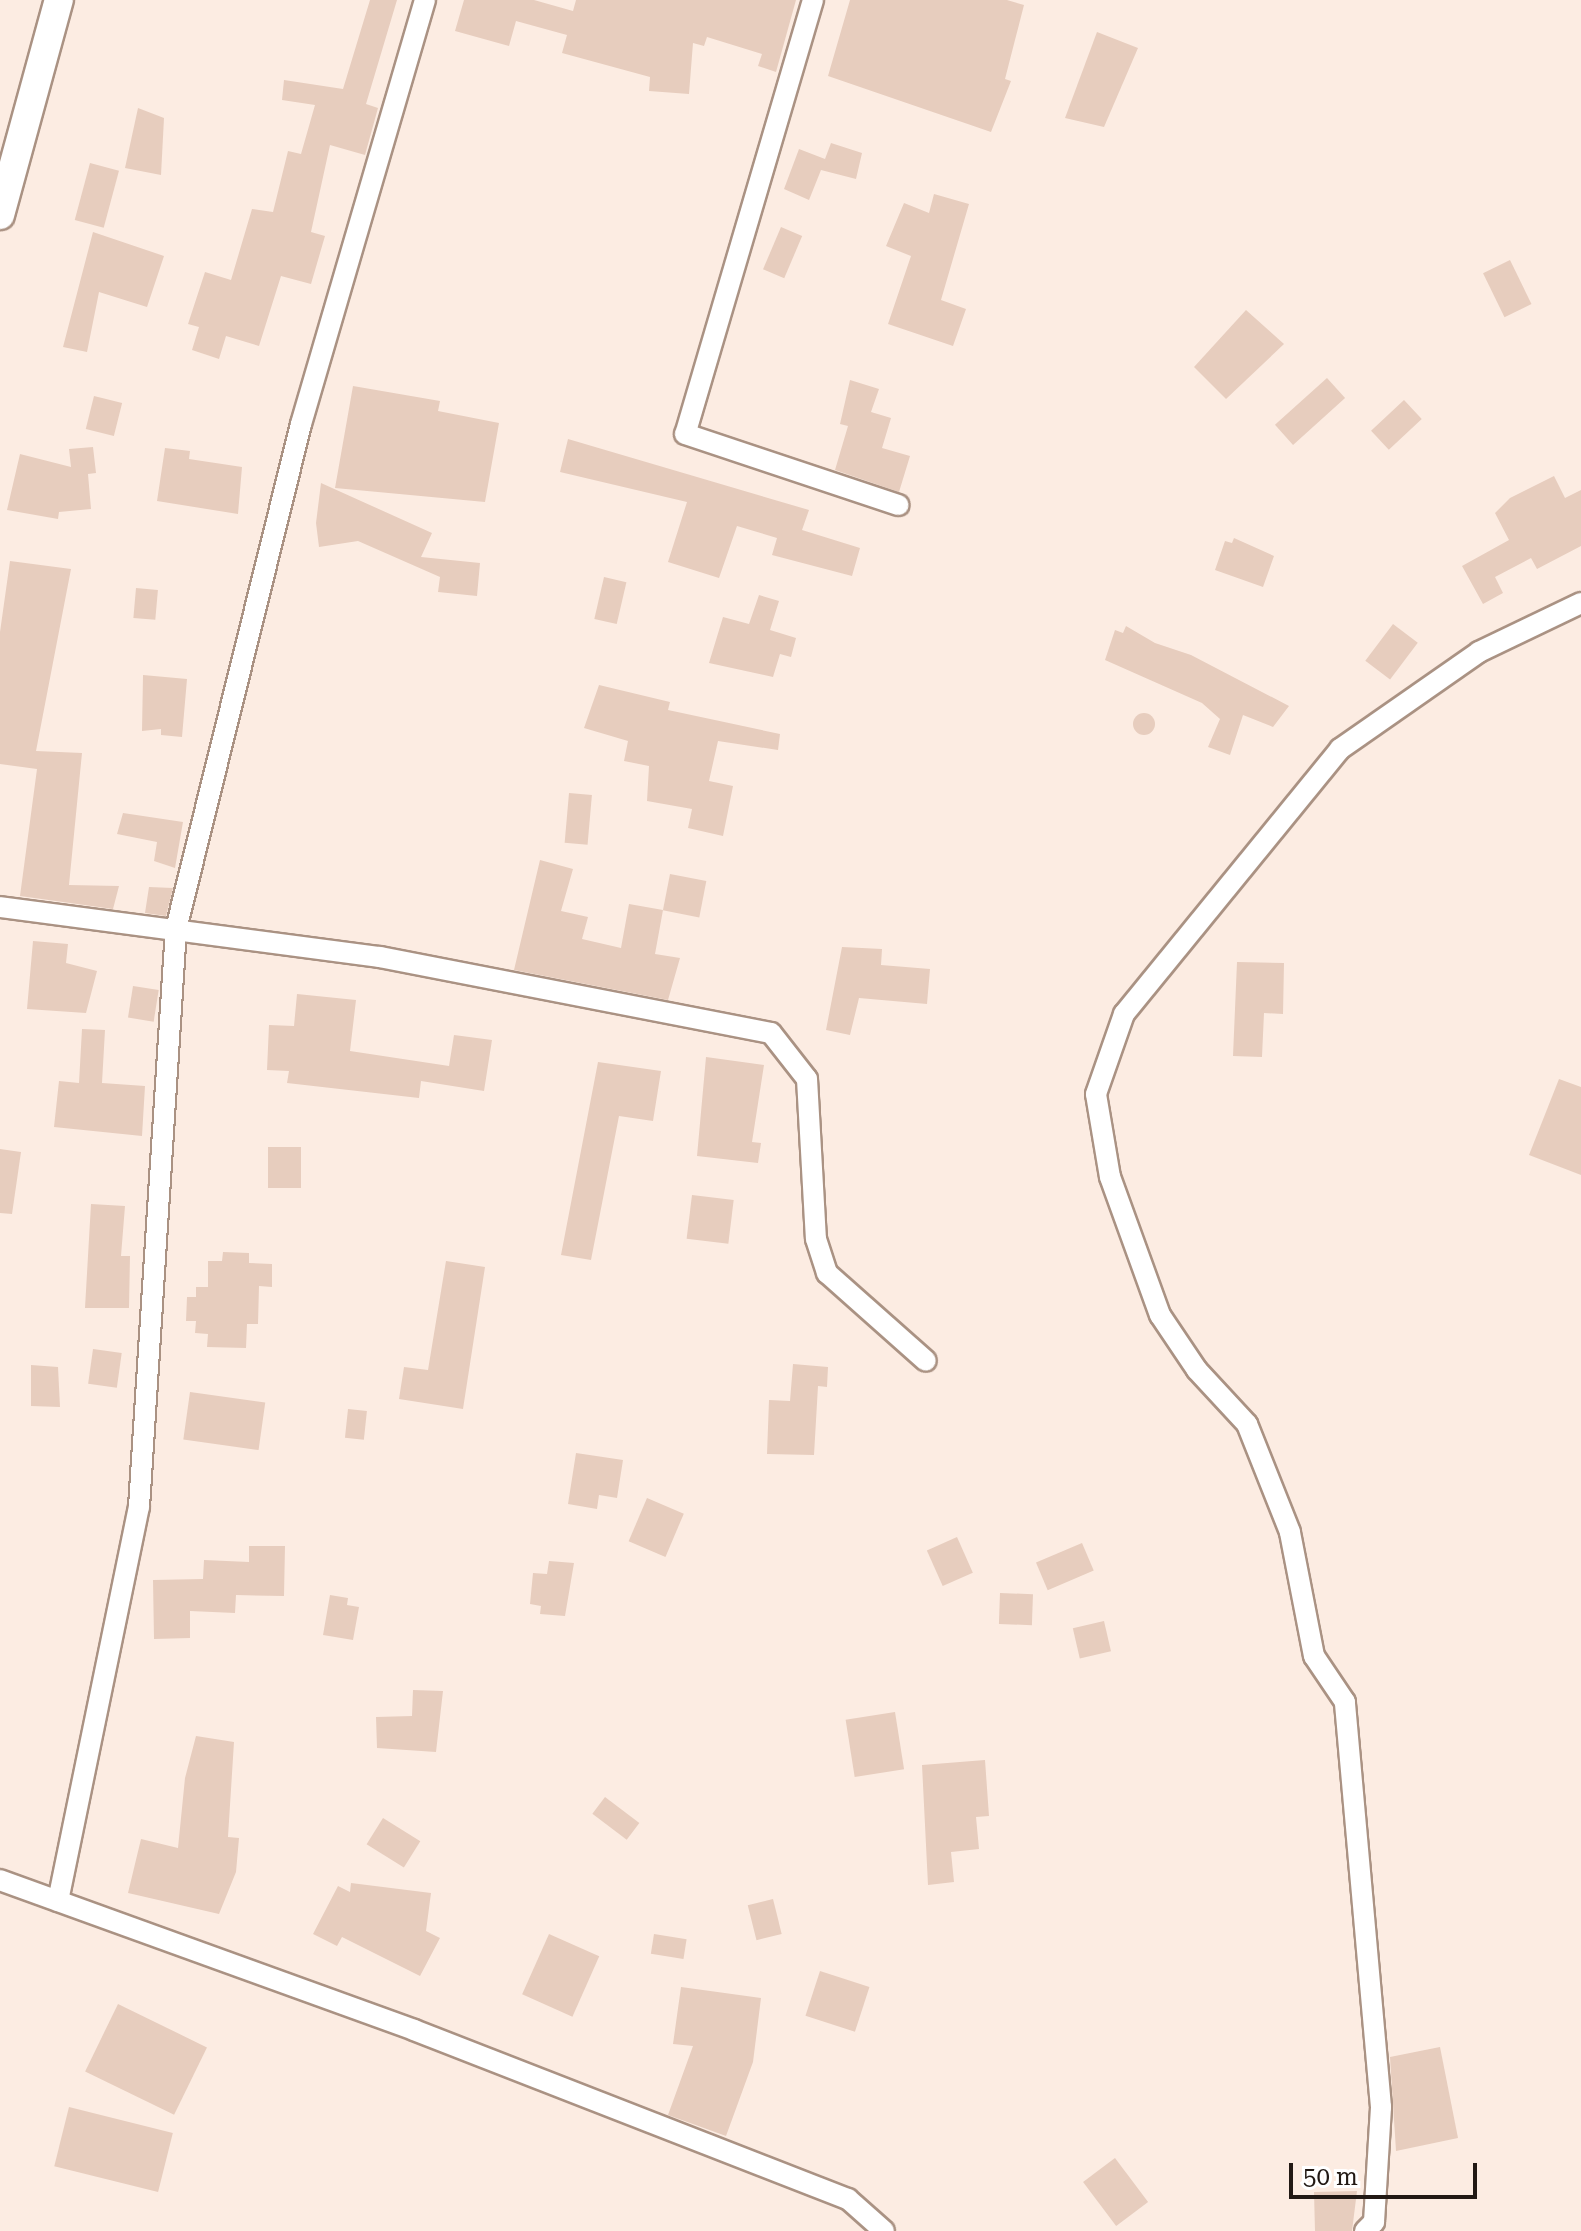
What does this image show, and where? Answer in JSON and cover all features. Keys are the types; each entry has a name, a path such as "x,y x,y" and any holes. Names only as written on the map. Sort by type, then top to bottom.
{"main road":[{"path":"0,215 59,0"}],"street":[{"path":"58,1901 139,1507 176,929 301,424 425,0"},
{"path":"813,0 685,434 898,505"},
{"path":"1365,2231 1374,2222 1381,2107 1345,1702 1314,1656 1290,1532 1247,1424 1197,1370 1160,1315 1110,1177 1096,1094 1124,1014 1340,749 1479,652 1581,603"},
{"path":"0,907 380,957 771,1033 807,1079 816,1239 827,1273 926,1361"},
{"path":"0,1880 414,2030 833,2194 884,2231"}],"building":[{"path":"370,0 397,0 366,104 378,108 365,155 330,145 311,232 325,236 311,284 281,276 259,346 226,336 219,359 192,350 199,327 188,324 205,272 231,280 252,209 273,212 288,151 301,154 315,105 282,100 284,80 343,89"},
{"path":"464,0 534,0 573,11 576,0 796,0 776,72 758,66 762,54 707,37 704,46 693,43 689,94 649,91 650,77 562,53 567,35 516,21 509,46 455,31"},
{"path":"850,0 1007,0 1024,5 1005,79 1011,81 991,132 828,76"},
{"path":"1097,32 1138,48 1104,127 1065,118"},
{"path":"138,108 164,118 161,175 125,168"},
{"path":"831,143 862,153 856,179 821,170 809,200 784,189 799,149 825,159"},
{"path":"90,163 119,171 104,228 75,220"},
{"path":"934,194 969,204 941,300 966,309 953,346 888,324 911,256 886,246 904,203 929,213"},
{"path":"781,227 802,236 784,278 763,269"},
{"path":"93,232 164,256 147,307 99,292 87,352 63,347"},
{"path":"1510,260 1531,304 1505,317 1483,273"},
{"path":"1246,310 1284,344 1226,399 1194,367"},
{"path":"1327,378 1345,398 1293,445 1275,425"},
{"path":"850,380 879,389 871,412 891,418 882,448 910,456 899,492 835,470 848,426 840,424"},
{"path":"353,386 440,401 438,411 499,423 485,502 335,488"},
{"path":"94,396 122,403 114,436 86,429"},
{"path":"1404,400 1422,419 1389,450 1371,431"},
{"path":"568,439 809,510 802,530 860,548 852,576 772,555 777,538 737,526 719,578 668,562 687,502 560,472"},
{"path":"93,447 96,473 88,474 91,509 59,512 58,519 7,510 20,454 71,467 69,449"},
{"path":"165,448 190,451 189,459 242,467 238,514 157,501"},
{"path":"1554,476 1565,498 1581,490 1581,546 1537,569 1531,558 1495,577 1503,593 1483,604 1462,566 1509,540 1495,513 1510,498"},
{"path":"321,483 432,533 421,557 480,563 477,596 438,592 440,577 358,541 319,547 316,523"},
{"path":"1234,538 1274,556 1263,587 1215,570 1225,541 1232,543"},
{"path":"10,561 71,569 36,751 82,753 69,885 119,886 113,909 20,896 37,769 0,764 0,632"},
{"path":"604,577 626,582 617,624 594,619"},
{"path":"136,588 158,590 155,620 133,618"},
{"path":"759,595 779,601 770,630 796,638 791,657 780,654 773,677 709,663 723,617 749,624"},
{"path":"1393,624 1418,643 1390,679 1365,661"},
{"path":"1126,626 1155,643 1191,655 1289,706 1273,727 1243,715 1230,755 1208,747 1220,719 1202,703 1105,660 1115,630 1123,633"},
{"path":"143,675 187,679 182,737 161,735 161,729 142,731"},
{"path":"599,685 670,702 668,710 780,734 778,750 718,741 709,781 733,786 723,836 688,828 692,809 647,801 649,766 624,761 628,741 584,728"},
{"path":"1144,713 1155,724 1144,735 1133,724"},
{"path":"569,793 592,795 588,845 565,843"},
{"path":"123,813 183,822 175,868 154,861 157,842 117,834"},
{"path":"540,860 573,869 561,911 588,917 582,939 621,948 629,904 663,910 655,954 680,958 668,1000 514,970"},
{"path":"670,874 706,881 699,917 663,910"},
{"path":"149,887 173,888 166,916 145,913"},
{"path":"33,941 68,944 66,963 97,971 86,1013 27,1009"},
{"path":"842,947 882,949 881,965 930,969 927,1004 859,998 850,1035 826,1030"},
{"path":"1237,962 1284,963 1283,1014 1264,1013 1262,1057 1233,1056"},
{"path":"133,986 159,990 154,1022 128,1018"},
{"path":"297,994 356,1000 350,1051 449,1066 454,1035 492,1040 484,1091 421,1081 419,1098 287,1083 289,1071 267,1070 269,1025 294,1026"},
{"path":"82,1029 105,1030 102,1083 145,1086 142,1136 54,1127 59,1081 79,1083"},
{"path":"706,1057 764,1065 752,1142 761,1143 758,1163 697,1156"},
{"path":"598,1062 661,1071 653,1121 619,1116 591,1260 561,1255"},
{"path":"1559,1079 1581,1087 1581,1175 1529,1155"},
{"path":"268,1147 301,1147 301,1188 268,1188"},
{"path":"0,1149 21,1152 12,1214 0,1213"},
{"path":"692,1195 734,1200 728,1244 687,1239"},
{"path":"91,1204 125,1206 121,1256 130,1256 129,1308 85,1308"},
{"path":"223,1252 249,1253 249,1263 272,1264 272,1287 259,1286 258,1324 247,1324 246,1348 207,1347 208,1334 195,1333 196,1321 186,1321 187,1297 196,1297 196,1287 208,1287 208,1261 222,1261"},
{"path":"446,1261 485,1267 463,1409 399,1399 404,1367 428,1370"},
{"path":"93,1349 122,1353 117,1388 88,1384"},
{"path":"793,1364 828,1367 827,1387 818,1386 814,1455 767,1454 769,1400 790,1401"},
{"path":"31,1365 58,1367 60,1407 31,1406"},
{"path":"190,1392 265,1403 259,1450 183,1440"},
{"path":"348,1409 367,1411 364,1440 345,1438"},
{"path":"576,1453 623,1460 617,1498 599,1495 597,1509 568,1504"},
{"path":"647,1498 684,1514 665,1557 629,1541"},
{"path":"957,1537 973,1573 943,1586 927,1550"},
{"path":"1082,1543 1094,1571 1048,1590 1036,1563"},
{"path":"249,1546 285,1546 284,1596 236,1595 235,1613 190,1611 190,1638 154,1639 153,1580 203,1579 204,1560 249,1562"},
{"path":"549,1561 574,1563 565,1616 540,1614 541,1606 530,1604 533,1573 547,1574"},
{"path":"1000,1593 1033,1594 1032,1625 999,1624"},
{"path":"330,1595 348,1598 347,1605 359,1607 353,1640 323,1635"},
{"path":"1104,1621 1111,1651 1080,1658 1073,1628"},
{"path":"413,1690 443,1691 436,1752 377,1748 376,1717 412,1716"},
{"path":"895,1712 904,1769 855,1777 846,1720"},
{"path":"196,1736 234,1742 228,1837 239,1838 236,1872 219,1914 128,1893 141,1839 178,1848 185,1778"},
{"path":"985,1760 989,1816 976,1817 979,1849 951,1852 954,1882 928,1885 922,1765"},
{"path":"605,1797 639,1823 627,1840 592,1814"},
{"path":"383,1818 420,1841 404,1868 367,1844"},
{"path":"351,1883 431,1893 426,1931 440,1938 420,1976 342,1937 337,1946 313,1934 338,1886 350,1892"},
{"path":"773,1899 782,1934 756,1940 748,1905"},
{"path":"549,1934 599,1956 572,2017 522,1994"},
{"path":"654,1934 687,1939 683,1959 651,1954"},
{"path":"820,1971 869,1987 855,2032 805,2016"},
{"path":"681,1987 761,1998 753,2062 726,2136 668,2115 693,2046 673,2044"},
{"path":"118,2004 207,2047 174,2115 85,2071"},
{"path":"1440,2047 1458,2138 1396,2151 1390,2057"},
{"path":"69,2107 173,2133 158,2192 54,2166"},
{"path":"1115,2158 1148,2202 1116,2226 1083,2182"},
{"path":"1357,2191 1352,2231 1315,2231 1314,2192"}]}
